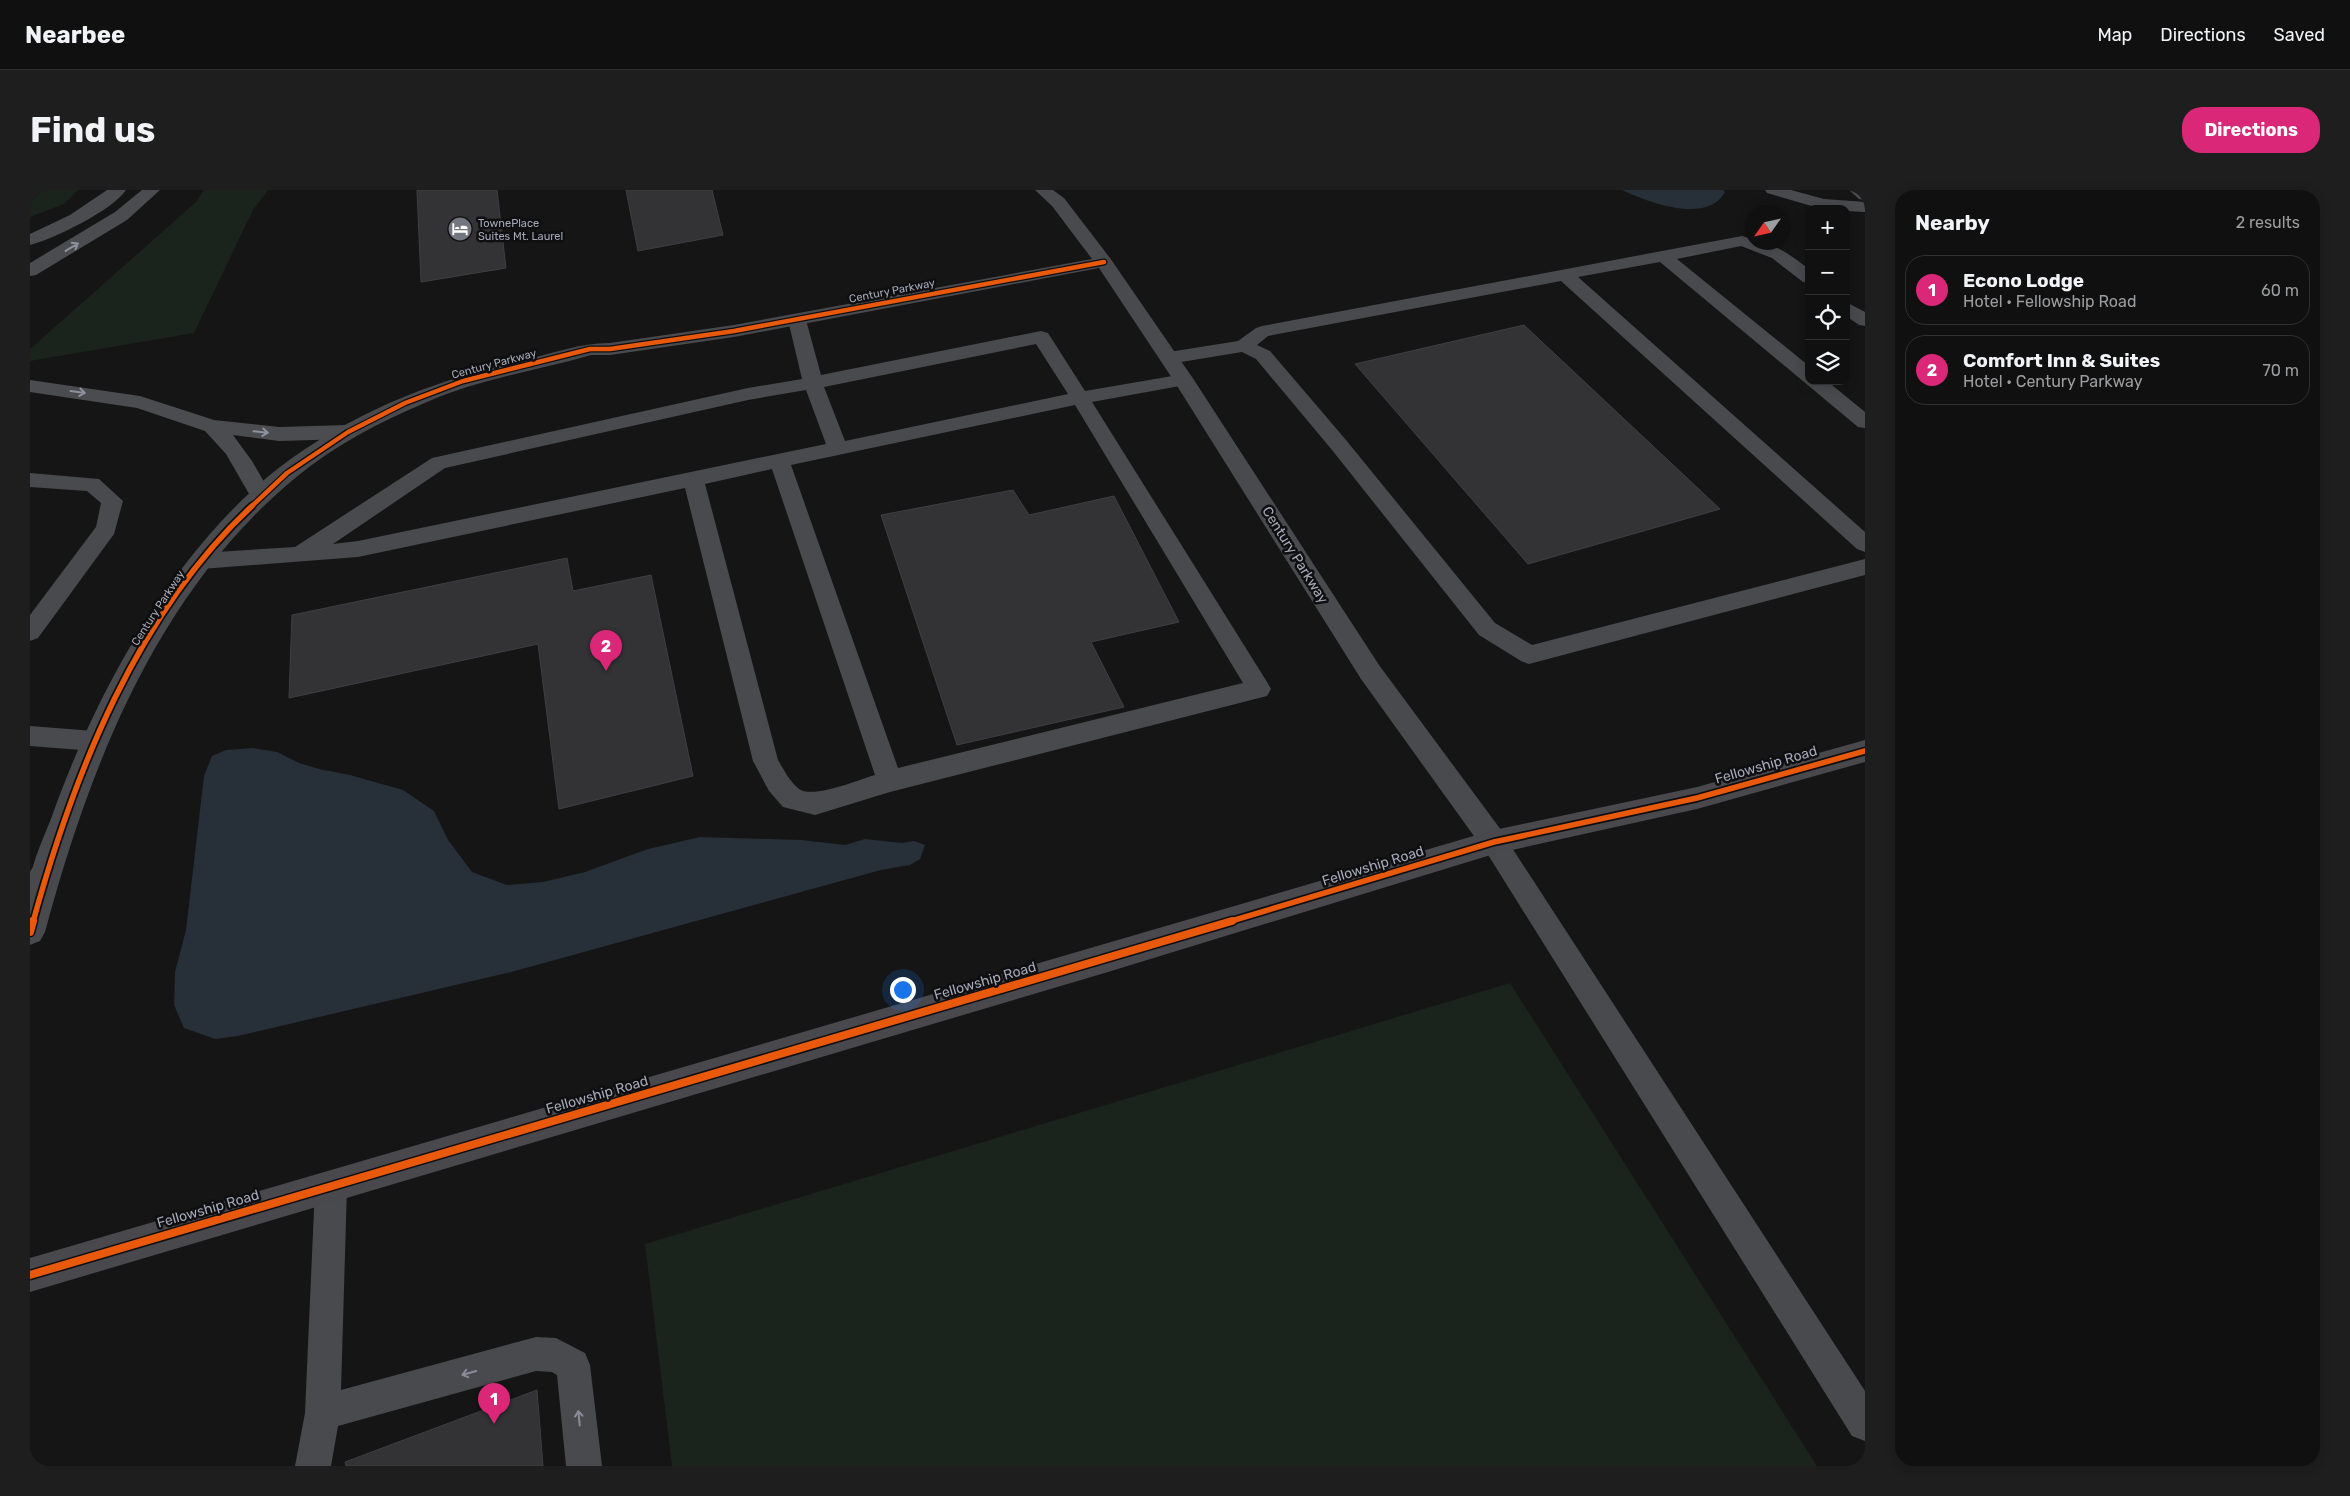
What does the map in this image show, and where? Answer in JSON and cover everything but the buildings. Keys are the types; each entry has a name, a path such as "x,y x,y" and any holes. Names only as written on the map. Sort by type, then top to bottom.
{"highway":[{"path":"30,240 85,214 118,190"},
{"path":"30,271 121,216 152,190"},
{"path":"30,386 140,402 212,426 279,434 348,432"},
{"path":"212,426 229,442 240,456 260,494"}],"main road":[{"path":"1858,190 1865,195"}],"street":[{"name":"Century Parkway","path":"1043,190 1058,202 1104,262 1184,380 1370,672 1494,842"},
{"name":"Century Parkway","path":"30,932 44,874 68,803 94,741 144,648 201,561 260,494 320,448 348,432 460,381 509,368 560,358 590,349 610,349 734,332 1104,262"},
{"name":"Fellowship Road","path":"30,1275 1494,842 1697,798 1865,751"},
{"path":"30,900 44,874"}],"lane":[{"path":"1773,190 1823,204 1865,207"},
{"path":"1169,358 1244,346 1262,332 1742,241 1778,254 1805,275"},
{"path":"1663,256 1805,373"},
{"path":"1565,275 1865,544"},
{"path":"1850,310 1865,321"},
{"path":"797,320 813,383 838,449"},
{"path":"300,555 439,463 748,394 813,383 1041,337 1259,689 890,781 815,804 792,799 778,783 766,762 693,479"},
{"path":"1244,346 1264,355 1339,445 1486,629 1529,655 1865,567"},
{"path":"201,561 300,555 358,549 1080,398 1184,380"},
{"path":"1820,385 1865,422"},
{"path":"778,461 890,781"},
{"path":"30,480 92,484 112,501 106,529 30,632"},
{"path":"30,736 94,741"},
{"path":"1494,842 1865,1423"},
{"path":"313,1466 324,1413 331,1187"},
{"path":"324,1413 536,1354 556,1355 573,1365 584,1466"}],"shaded area":[{"path":"30,190 78,190 64,204 30,217"},
{"path":"204,190 268,190 253,210 194,333 30,361 30,349 196,202"},
{"path":"1622,190 1723,190 1725,192 1716,202 1705,207 1691,209 1661,205"},
{"path":"253,748 277,752 299,763 403,790 434,811 448,840 472,872 507,885 543,882 585,872 648,849 700,837 801,840 845,845 865,839 902,843 914,841 925,845 920,859 910,865 881,870 515,971 238,1036 215,1039 184,1028 174,1005 175,972 186,930 204,776 212,756 226,750"},
{"path":"1510,983 1817,1466 672,1466 645,1244"}],"cycle path":[{"path":"30,932 49,863 74,791 105,719 141,649 184,584 232,524 287,473 348,432 405,403 449,385 590,349 610,349 734,331 1104,262"},
{"path":"30,1275 1108,958 1494,842 1697,798 1865,751"}],"place":[{"name":"TownePlace Suites Mt. Laurel","path":"460,229"},
{"name":"Comfort Inn & Suites","path":"606,671"},
{"name":"Econo Lodge","path":"494,1424"}]}
